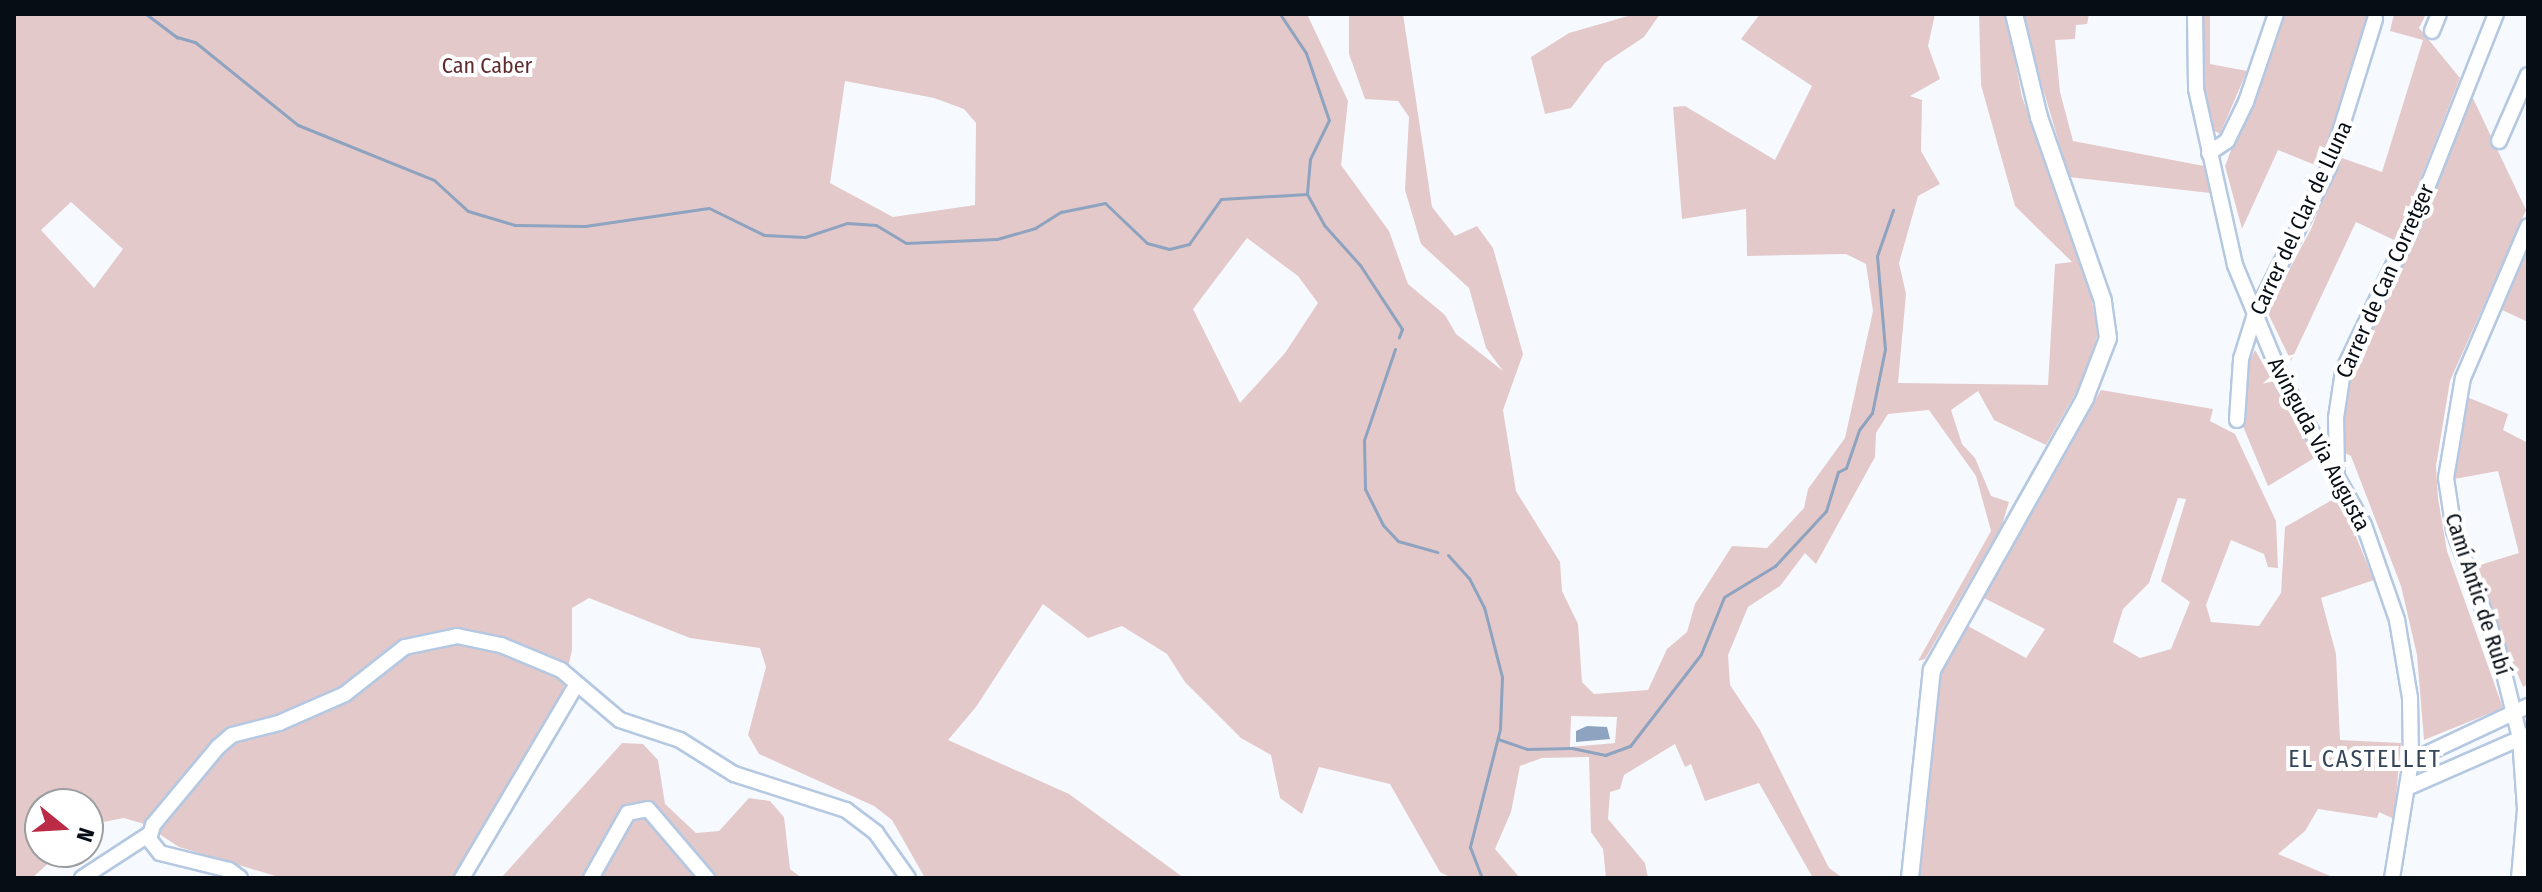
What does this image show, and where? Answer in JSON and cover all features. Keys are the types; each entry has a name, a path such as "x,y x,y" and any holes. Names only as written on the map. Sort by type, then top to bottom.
{"main road":[{"path":"1910,878 1932,670 2085,398 2108,338 2103,301 2039,117 2014,14"}],"street":[{"name":"Avinguda Via Augusta","path":"2195,14 2196,89 2235,265 2254,317 2372,543 2397,620 2410,698 2411,761 2392,878"},
{"path":"2209,153 2227,141 2246,102 2276,14"},
{"path":"2432,31 2439,14"},
{"name":"Carrer de Can Corretger","path":"2337,475 2336,418 2343,371 2412,226 2462,92 2496,14"},
{"name":"Carrer del Clar de Lluna","path":"2237,420 2241,359 2254,317 2329,167 2375,19"},
{"path":"2499,141 2528,75"},
{"name":"Camí Antic de Rubí","path":"2519,878 2525,809 2521,709 2454,531 2446,478 2450,426 2463,378 2528,227"},
{"path":"82,878 148,835 228,737 279,723 345,694 395,653 426,639 467,636 501,645 561,670 625,723 680,740 734,774 846,810 876,833 908,878"},
{"path":"462,878 576,685"},
{"path":"2411,761 2521,709"},
{"path":"2409,787 2524,736"},
{"path":"591,878 628,813 648,809 707,878"},
{"path":"148,835 160,853 229,870 240,878"}],"green space":[{"name":"Can Caber","path":"14,14 1307,14 1348,101 1341,165 1389,231 1408,284 1445,315 1456,334 1503,371 1486,348 1469,288 1421,244 1405,190 1409,117 1398,101 1365,99 1349,54 1349,14 1403,14 1432,207 1455,236 1477,226 1493,248 1523,354 1503,410 1516,491 1560,562 1562,591 1578,624 1582,682 1594,694 1648,690 1667,649 1687,632 1695,604 1732,546 1767,548 1804,508 1808,489 1845,438 1873,311 1866,264 1846,254 1747,256 1746,209 1682,219 1673,107 1685,106 1775,160 1812,86 1741,39 1760,14 1935,14 1928,46 1940,79 1910,96 1922,100 1921,151 1940,184 1918,196 1899,263 1906,294 1898,383 2048,385 2055,264 2072,262 2015,206 1981,85 1979,14 2006,14 2022,97 2087,276 2098,333 2087,373 2046,445 1994,420 1978,391 1951,410 1962,444 1975,458 1991,496 2009,502 2002,525 1925,659 1918,661 1991,531 1976,476 1929,410 1888,414 1876,433 1875,457 1816,564 1805,553 1780,586 1748,607 1728,655 1730,685 1760,730 1829,868 1840,876 1836,878 1813,878 1759,783 1705,801 1691,764 1685,767 1675,744 1624,775 1620,789 1610,792 1608,819 1645,863 1648,878 1606,878 1603,849 1591,832 1589,757 1542,758 1520,766 1511,812 1495,849 1520,878 1452,878 1440,872 1390,784 1319,767 1302,814 1280,798 1271,755 1241,738 1185,682 1167,654 1122,626 1088,638 1043,604 976,707 948,740 1069,794 1184,878 925,878 892,820 874,806 759,754 748,735 766,667 760,648 690,638 589,598 572,608 572,650 563,690 455,878 282,878 179,847 144,824 124,818 104,822 104,788 24,788 24,868 43,868 32,878 14,878","holes":["845,81 934,98 964,109 976,123 975,205 893,217 830,183","71,202 123,249 94,288 41,230","1247,238 1298,276 1318,303 1285,353 1240,403 1193,309","1571,716 1617,717 1615,743 1570,747"]},
{"path":"1635,14 1660,14 1644,37 1605,63 1571,108 1545,114 1531,57 1569,33"},
{"path":"2021,14 2089,14 2087,24 2076,25 2075,39 2055,40 2060,92 2073,141 2204,166 2210,193 2069,177"},
{"path":"2203,14 2210,14 2210,64 2247,71 2220,134 2211,129 2203,85"},
{"path":"2283,14 2368,14 2320,167 2278,150 2242,229 2225,166"},
{"path":"2394,14 2426,14 2419,28 2460,78 2396,241 2356,222 2291,361 2267,311 2311,229 2339,157 2382,172 2423,40 2390,31"},
{"path":"2470,92 2526,210 2450,381 2436,466 2447,551 2503,708 2424,740 2417,655 2401,586 2351,456 2343,452 2342,416 2346,382"},
{"path":"2528,250 2528,322 2502,310"},
{"path":"2255,350 2316,457 2268,486 2242,424 2244,372"},
{"path":"2101,390 2213,409 2210,421 2235,434 2276,521 2278,568 2268,567 2264,554 2231,540 2206,605 2211,622 2259,626 2281,593 2285,527 2339,496 2374,580 2321,598 2336,654 2340,740 2401,743 2394,819 2379,812 2377,818 2318,809 2305,831 2278,854 2335,878 1918,878 1933,689 1948,651 1968,626 2026,658 2045,629 1980,596","holes":["2178,498 2186,499 2161,581 2190,602 2171,649 2140,658 2113,642 2123,609 2149,583"]},
{"path":"2467,397 2508,414 2503,430 2528,443 2528,684 2523,687 2473,567 2519,553 2498,471 2454,479"},
{"path":"622,743 643,744 658,760 665,804 696,833 719,831 749,798 770,801 784,817 790,869 802,878 501,878"}],"water":[{"path":"1587,726 1607,727 1610,739 1576,742 1576,731"}],"waterway":[{"path":"146,14 177,37 195,42 298,125 434,180 468,211 515,225 585,226 709,208 764,235 805,237 847,223 876,225 906,243 997,239 1035,228 1061,212 1105,203 1147,243 1169,249 1189,244 1221,199 1307,194"},
{"path":"1280,14 1306,53 1329,120 1310,159 1307,194 1324,225 1360,265 1402,329 1399,337"},
{"path":"1498,739 1527,749 1572,748 1605,755 1630,746 1701,654 1724,597 1775,566 1826,511 1838,472 1846,468 1859,430 1872,413 1885,349 1877,256 1893,210"},
{"path":"1395,349 1364,440 1365,489 1383,525 1398,541 1437,552"},
{"path":"1448,555 1469,578 1484,607 1502,677 1500,729 1470,847 1482,878"}],"district":[{"name":"EL CASTELLET","path":"2365,760"}]}
